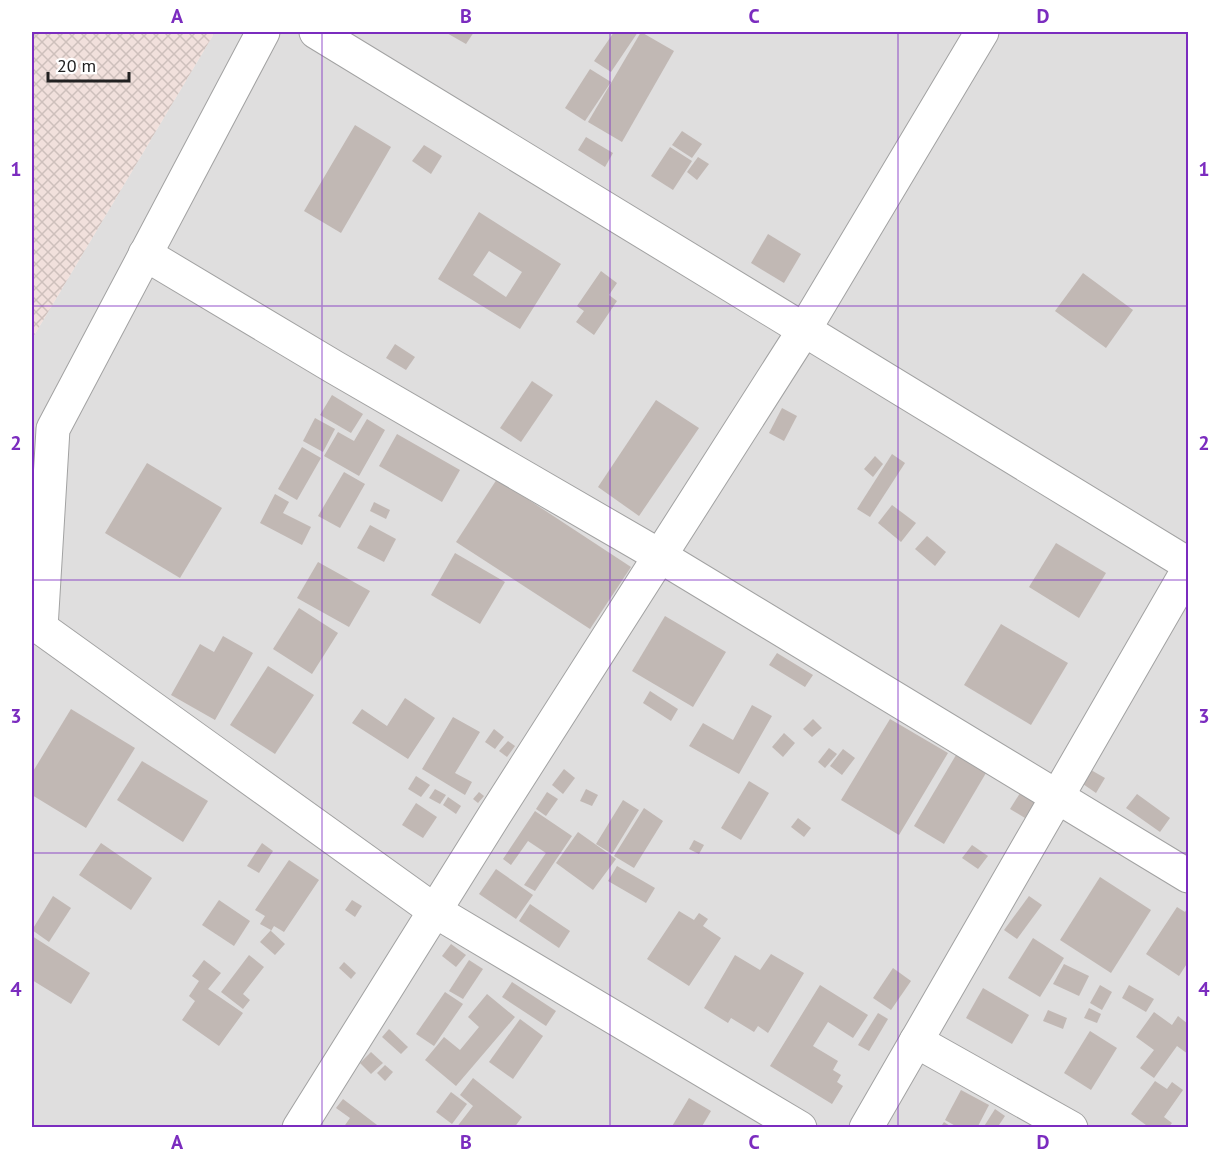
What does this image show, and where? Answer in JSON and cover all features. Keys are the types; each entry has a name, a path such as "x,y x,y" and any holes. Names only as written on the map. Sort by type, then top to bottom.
{"street":[{"path":"263,32 53,429 41,628 435,911 800,1128"},
{"path":"316,32 1188,564"},
{"path":"299,1128 804,330 982,32"},
{"path":"145,255 660,556 1188,876"},
{"path":"866,1128 1188,570"},
{"path":"916,1041 1071,1128"}],"shaded area":[{"path":"32,32 215,32 32,339"},
{"path":"215,32 1188,32 1188,1127 32,1128 32,339"}],"building":[{"path":"445,32 474,32 466,44"},
{"path":"614,32 638,32 611,72 594,61"},
{"path":"641,32 674,51 622,142 588,122"},
{"path":"590,69 611,82 585,121 565,108"},
{"path":"355,125 391,147 341,233 304,211"},
{"path":"682,131 702,144 692,158 672,145"},
{"path":"586,137 613,153 605,167 578,150"},
{"path":"424,145 442,156 431,174 412,161"},
{"path":"670,147 692,161 673,190 651,176"},
{"path":"698,157 709,164 697,180 687,172"},
{"path":"479,212 561,264 520,329 438,279","holes":["489,251 522,272 506,297 473,275"]},
{"path":"768,234 801,254 784,283 751,263"},
{"path":"601,271 617,283 609,295 617,301 594,335 576,322 584,311 577,306"},
{"path":"1083,273 1133,310 1106,348 1055,311"},
{"path":"395,344 415,357 406,370 386,358"},
{"path":"532,381 553,395 521,442 500,428"},
{"path":"332,395 363,414 351,433 320,415"},
{"path":"656,400 699,428 639,516 598,487"},
{"path":"782,408 797,416 784,441 769,433"},
{"path":"315,418 335,429 323,452 303,441"},
{"path":"367,419 385,430 359,476 324,456 338,432 354,441"},
{"path":"397,434 460,470 442,502 379,466"},
{"path":"302,447 321,458 297,500 278,489"},
{"path":"892,454 905,463 870,517 857,509"},
{"path":"875,456 883,464 873,477 864,469"},
{"path":"147,463 222,508 180,578 105,533"},
{"path":"344,472 365,484 340,528 318,516"},
{"path":"497,479 631,567 590,629 456,542"},
{"path":"275,494 289,502 283,513 311,527 302,545 260,523"},
{"path":"374,502 390,510 386,519 370,511"},
{"path":"892,505 916,523 901,542 878,523"},
{"path":"370,525 396,539 384,562 357,548"},
{"path":"927,536 946,552 935,566 915,549"},
{"path":"1056,543 1106,573 1079,618 1029,587"},
{"path":"455,553 505,582 480,624 431,595"},
{"path":"318,562 370,591 349,627 297,598"},
{"path":"299,608 338,633 312,674 273,649"},
{"path":"665,616 726,652 693,707 632,671"},
{"path":"1001,624 1068,663 1031,725 964,685"},
{"path":"223,636 253,653 215,720 171,695 200,644 214,652"},
{"path":"777,653 813,675 805,687 769,665"},
{"path":"268,666 314,695 275,754 230,725"},
{"path":"650,691 678,709 671,721 643,703"},
{"path":"405,698 435,718 408,759 352,723 362,709 387,726"},
{"path":"752,705 772,716 739,774 689,746 703,723 733,740"},
{"path":"71,709 135,748 86,828 32,795 32,773"},
{"path":"453,717 480,732 455,773 472,782 465,795 422,769"},
{"path":"813,719 822,728 812,737 803,729"},
{"path":"890,719 948,753 899,835 841,800"},
{"path":"494,729 504,737 495,749 485,742"},
{"path":"784,733 795,743 783,757 772,747"},
{"path":"508,741 515,746 507,757 499,751"},
{"path":"829,748 837,754 825,768 818,762"},
{"path":"843,749 855,758 842,775 830,766"},
{"path":"956,755 986,773 944,844 914,826"},
{"path":"142,761 208,801 183,842 117,800"},
{"path":"564,769 575,778 563,794 552,785"},
{"path":"1091,770 1105,778 1096,793 1083,784"},
{"path":"416,776 430,785 421,797 408,789"},
{"path":"749,781 769,793 741,840 721,828"},
{"path":"435,789 446,795 440,804 429,798"},
{"path":"586,789 598,795 592,806 580,801"},
{"path":"1022,790 1037,799 1025,818 1010,809"},
{"path":"479,792 484,796 478,803 473,799"},
{"path":"547,792 558,799 546,816 536,809"},
{"path":"1137,794 1170,818 1160,832 1126,808"},
{"path":"448,797 461,806 456,814 443,805"},
{"path":"623,800 639,810 612,854 596,844"},
{"path":"416,803 437,817 423,838 402,825"},
{"path":"644,808 663,821 634,868 614,856"},
{"path":"535,811 572,836 535,891 524,885 546,853 528,841 511,865 503,859"},
{"path":"798,818 811,828 804,837 791,827"},
{"path":"578,832 616,859 593,890 556,863"},
{"path":"694,840 704,845 699,854 689,849"},
{"path":"101,843 152,878 131,910 79,875"},
{"path":"262,843 273,851 259,873 247,866"},
{"path":"972,845 988,856 978,869 962,858"},
{"path":"289,860 319,880 284,932 274,926 271,931 285,944 275,955 260,942 271,930 260,924 265,916 255,910"},
{"path":"617,866 655,888 646,903 608,881"},
{"path":"496,869 533,895 516,919 479,894"},
{"path":"1100,877 1151,910 1111,973 1060,940"},
{"path":"53,896 71,908 49,942 32,930"},
{"path":"1029,896 1042,905 1017,939 1004,930"},
{"path":"219,900 250,921 234,946 202,925"},
{"path":"352,900 362,906 355,917 345,910"},
{"path":"530,904 570,931 559,948 519,921"},
{"path":"1177,907 1185,912 1188,907 1188,962 1179,976 1146,954"},
{"path":"679,911 694,920 699,913 708,919 703,926 721,938 689,986 647,959"},
{"path":"32,936 90,973 71,1004 32,980"},
{"path":"1033,938 1064,958 1040,997 1008,978"},
{"path":"451,944 466,955 456,967 442,956"},
{"path":"771,954 804,973 768,1033 758,1026 754,1032 731,1018 728,1023 704,1008 735,955 760,970"},
{"path":"249,955 264,967 243,994 250,1000 243,1009 221,992"},
{"path":"204,960 221,973 208,989 243,1013 219,1046 182,1020 195,1001 189,996 199,981 192,976"},
{"path":"469,960 483,969 463,999 449,991"},
{"path":"344,962 356,973 351,979 339,968"},
{"path":"1064,964 1089,976 1079,996 1053,984"},
{"path":"893,968 911,981 891,1010 873,998"},
{"path":"512,982 556,1011 546,1026 502,997"},
{"path":"820,985 868,1015 853,1038 828,1022 813,1046 838,1061 833,1070 841,1075 837,1082 843,1086 832,1104 770,1066"},
{"path":"1100,985 1112,992 1102,1010 1090,1003"},
{"path":"1129,985 1154,999 1146,1012 1122,998"},
{"path":"983,988 1029,1015 1012,1044 966,1018"},
{"path":"445,992 463,1004 434,1046 416,1034"},
{"path":"487,994 515,1017 456,1086 425,1060 444,1037 460,1050 479,1027 468,1017"},
{"path":"1089,1008 1101,1014 1097,1023 1084,1018"},
{"path":"1048,1010 1067,1018 1063,1029 1043,1021"},
{"path":"1154,1012 1172,1025 1178,1016 1188,1024 1188,1054 1177,1046 1154,1078 1140,1068 1154,1050 1136,1037"},
{"path":"878,1013 888,1019 869,1051 858,1045"},
{"path":"520,1019 543,1036 513,1079 489,1062"},
{"path":"389,1029 408,1047 401,1054 382,1037"},
{"path":"1090,1031 1117,1048 1091,1090 1064,1073"},
{"path":"371,1052 383,1063 371,1074 360,1063"},
{"path":"385,1065 393,1072 385,1081 377,1073"},
{"path":"473,1078 522,1117 514,1128 456,1128 473,1106 460,1095"},
{"path":"1155,1081 1167,1089 1172,1082 1183,1090 1164,1117 1172,1123 1168,1128 1150,1128 1131,1114"},
{"path":"961,1090 989,1105 977,1128 959,1128 945,1120"},
{"path":"451,1092 467,1104 452,1124 436,1112"},
{"path":"689,1098 711,1111 701,1128 671,1128"},
{"path":"343,1099 381,1128 343,1128 350,1118 336,1108"},
{"path":"995,1109 1005,1116 997,1128 983,1128"},
{"path":"944,1122 953,1128 940,1128"}]}
